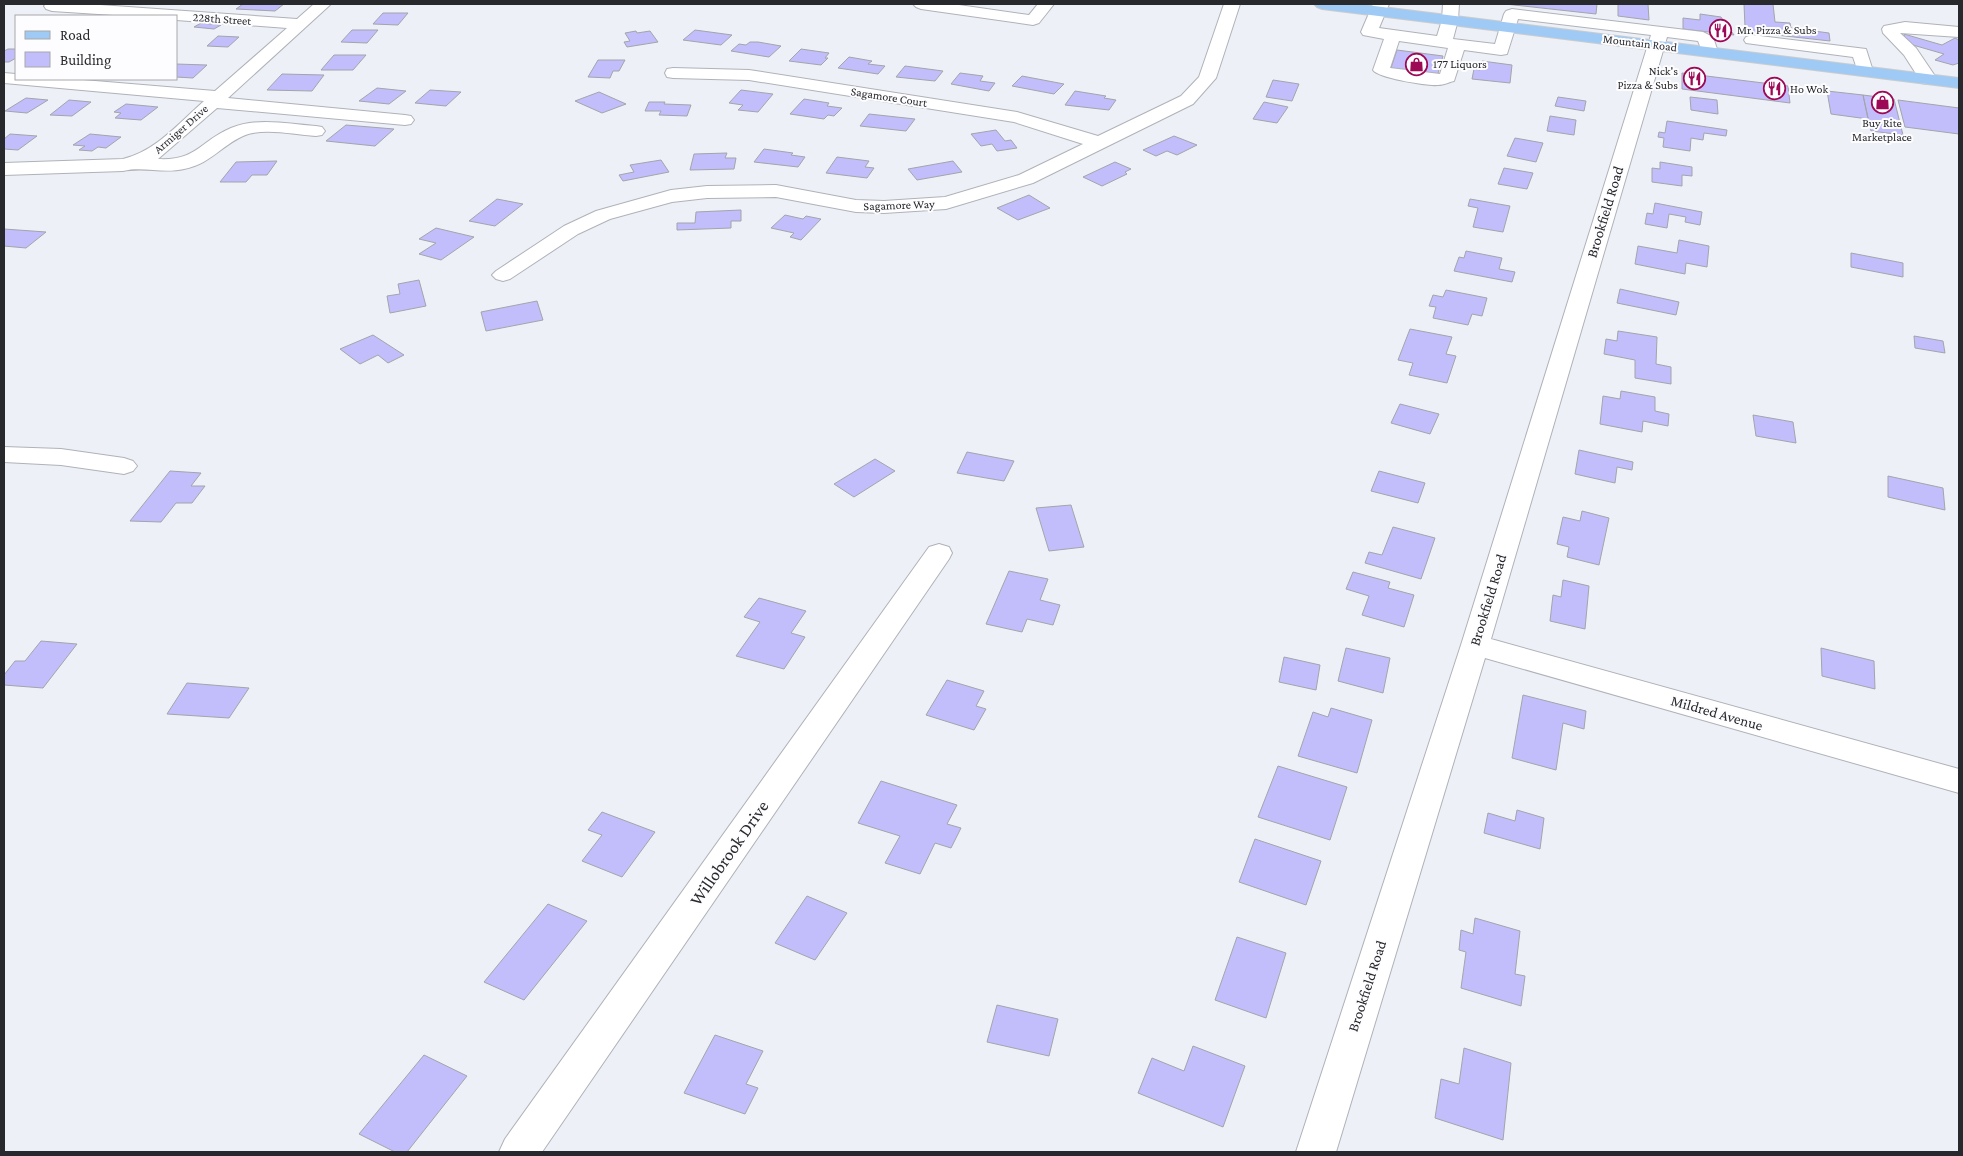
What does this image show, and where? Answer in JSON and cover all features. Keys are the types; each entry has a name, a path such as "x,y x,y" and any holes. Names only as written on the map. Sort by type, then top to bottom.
{"main road":[{"name":"Mountain Road","path":"1322,4 1451,12 1507,27 1580,28 1656,38 1710,52 1959,83"}],"street":[{"name":"Armiger Drive","path":"4,168 122,165 137,162 156,153 322,4"},
{"path":"921,4 1033,20 1046,4"},
{"name":"Sagamore Way","path":"503,275 572,230 603,215 671,196 707,192 776,191 856,206 911,207 946,203 1026,179 1187,100 1207,78 1232,4"},
{"name":"228th Street","path":"52,6 176,15"},
{"path":"1379,7 1369,32 1501,50 1507,27"},
{"path":"1393,35 1381,70 1438,80 1448,77 1452,65 1450,43 1451,12"},
{"name":"228th Street","path":"178,15 301,24"},
{"path":"1928,79 1910,52 1891,33 1890,29 1905,27 1959,32"},
{"name":"Brookfield Road","path":"1316,1152 1475,645 1656,38"},
{"path":"1752,40 1860,52 1864,71"},
{"name":"Sagamore Court","path":"673,74 749,75 1016,117 1100,143"},
{"path":"23,80 405,120"},
{"path":"137,162 154,166 174,165 197,160 229,136 242,130 255,128 316,131"},
{"path":"4,454 61,457 124,466"},
{"name":"Willobrook Drive","path":"519,1152 939,553"},
{"name":"Mildred Avenue","path":"1475,645 1959,781"}],"building":[{"path":"243,4 284,4 275,11 236,9"},
{"path":"1505,4 1597,4 1596,14"},
{"path":"1618,4 1648,4 1649,20 1618,16"},
{"path":"1744,4 1773,4 1775,22 1790,23 1791,28 1829,33 1830,41 1749,32 1745,27"},
{"path":"383,13 408,13 398,25 373,24"},
{"path":"1700,14 1721,17 1734,35 1683,29 1683,18 1700,20"},
{"path":"201,23 221,25 214,29 194,27"},
{"path":"352,30 378,30 367,43 341,42"},
{"path":"695,30 732,35 721,45 683,40"},
{"path":"636,31 637,33 650,31 658,42 627,47 624,42 630,41 625,33"},
{"path":"1904,34 1942,45 1955,38 1959,40 1959,63 1953,65 1935,60 1944,54 1906,43"},
{"path":"218,36 239,37 228,47 207,46"},
{"path":"750,42 781,46 769,57 731,51 739,44 746,45"},
{"path":"15,49 15,59 4,62 4,51"},
{"path":"801,49 829,53 825,58 828,58 821,65 789,61"},
{"name":"177 Liquors","path":"1397,50 1443,56 1437,77 1390,71"},
{"path":"334,55 366,55 353,70 321,70"},
{"path":"849,57 872,61 868,64 885,66 878,74 838,68"},
{"path":"598,60 625,60 619,71 613,71 610,78 588,77"},
{"path":"1482,61 1512,65 1510,83 1472,79 1474,69 1480,70"},
{"path":"178,64 207,65 193,78 178,77"},
{"path":"905,66 943,71 935,81 896,77"},
{"path":"960,73 983,76 980,81 995,83 989,91 951,84"},
{"path":"1682,73 1788,86 1790,103 1682,89"},
{"path":"282,74 324,75 312,91 267,90"},
{"path":"1022,76 1064,84 1054,94 1012,86"},
{"path":"1273,80 1299,84 1292,101 1266,97"},
{"path":"377,88 406,91 389,104 359,101"},
{"path":"430,90 461,92 446,106 415,103"},
{"path":"741,90 773,94 758,112 738,110 743,105 729,103"},
{"path":"1075,91 1106,96 1104,98 1116,100 1109,110 1065,105"},
{"path":"1827,91 1863,95 1868,119 1831,114"},
{"path":"599,92 626,104 602,113 575,101"},
{"path":"1863,95 1894,99 1903,135 1871,131"},
{"path":"1558,97 1586,101 1584,111 1555,106"},
{"path":"1690,97 1717,100 1718,114 1691,110"},
{"path":"26,98 48,100 27,113 5,111"},
{"path":"804,99 829,103 827,106 842,108 834,116 828,115 824,119 790,114"},
{"path":"69,100 91,102 72,116 50,115"},
{"path":"1898,100 1959,108 1959,134 1905,127"},
{"path":"649,102 691,105 687,116 659,115 661,111 645,111"},
{"path":"1264,102 1288,107 1277,123 1253,119"},
{"path":"126,104 158,107 141,120 115,118 121,113 114,112"},
{"path":"869,114 915,119 906,131 860,126"},
{"path":"1550,116 1576,120 1574,135 1547,131"},
{"path":"1667,121 1727,130 1726,136 1704,133 1703,140 1691,138 1690,151 1663,147 1664,138 1658,137 1659,132 1665,133"},
{"path":"346,125 394,129 375,146 326,141"},
{"path":"996,130 1005,141 1011,140 1017,148 997,151 992,144 981,146 971,134"},
{"path":"10,134 37,136 18,150 4,149 4,139"},
{"path":"90,134 121,137 106,148 98,147 92,151 79,150 85,146 73,145"},
{"path":"1174,136 1197,145 1177,155 1167,151 1156,156 1143,150"},
{"path":"1515,138 1543,143 1536,162 1507,156"},
{"path":"764,149 793,153 791,155 805,157 798,167 754,162"},
{"path":"727,153 725,158 736,158 734,169 690,170 694,154"},
{"path":"837,157 869,161 865,167 874,168 867,178 826,173"},
{"path":"661,160 669,172 623,181 619,175 634,172 630,165"},
{"path":"277,161 267,175 252,175 246,182 220,182 236,162"},
{"path":"953,161 962,172 917,180 908,169"},
{"path":"1115,162 1131,169 1125,172 1127,174 1102,186 1083,177"},
{"path":"1660,162 1692,167 1692,176 1682,175 1682,186 1652,182 1652,168 1660,169"},
{"path":"1504,168 1533,173 1527,189 1498,184"},
{"path":"1029,195 1050,208 1018,220 997,208"},
{"path":"497,199 523,204 495,226 469,221"},
{"path":"1470,199 1510,206 1503,232 1473,227 1478,208 1468,206"},
{"path":"1655,203 1702,212 1700,225 1685,222 1686,217 1669,214 1667,228 1645,224 1647,213 1653,214"},
{"path":"741,210 741,221 731,221 731,228 677,230 677,223 695,223 696,212"},
{"path":"785,215 803,219 806,216 821,219 801,240 790,237 794,233 771,228"},
{"path":"436,228 474,237 441,260 419,254 436,243 419,239"},
{"path":"4,229 46,232 26,248 4,246"},
{"path":"1679,240 1709,246 1707,267 1686,263 1685,274 1635,264 1638,246 1677,253"},
{"path":"1466,251 1502,258 1499,269 1515,272 1512,282 1454,271 1459,257 1464,258"},
{"path":"1851,253 1903,263 1903,277 1851,267"},
{"path":"419,280 426,306 390,313 387,296 400,294 398,284"},
{"path":"1620,289 1679,302 1676,315 1617,303"},
{"path":"1446,290 1487,298 1482,316 1472,314 1468,325 1433,318 1436,307 1429,306 1433,295 1443,297"},
{"path":"537,301 543,320 486,331 481,312"},
{"path":"1410,329 1452,337 1446,354 1456,356 1447,383 1409,375 1413,363 1398,360"},
{"path":"1618,331 1657,337 1656,364 1671,367 1671,384 1635,378 1635,360 1604,354 1606,339 1617,341"},
{"path":"373,335 404,355 388,363 378,355 360,364 340,349"},
{"path":"1914,336 1943,341 1945,353 1915,348"},
{"path":"1621,391 1655,397 1655,411 1669,414 1668,426 1643,421 1642,432 1600,424 1603,396 1620,399"},
{"path":"1400,404 1439,414 1430,434 1391,423"},
{"path":"1753,415 1793,422 1796,443 1756,436"},
{"path":"1579,450 1633,462 1632,470 1617,467 1615,483 1575,474"},
{"path":"967,452 1014,461 1004,481 957,473"},
{"path":"875,459 895,471 854,497 834,484"},
{"path":"170,471 201,473 191,486 205,486 192,503 176,503 161,522 130,521"},
{"path":"1379,471 1425,483 1418,503 1371,491"},
{"path":"1888,476 1943,488 1945,510 1888,497"},
{"path":"1071,505 1084,547 1049,551 1036,508"},
{"path":"1582,511 1609,518 1599,565 1567,557 1569,547 1557,544 1563,517 1580,521"},
{"path":"1393,527 1435,538 1421,579 1365,563 1369,552 1382,555"},
{"path":"1009,571 1048,579 1040,600 1060,605 1053,625 1027,619 1022,632 986,624"},
{"path":"1353,572 1390,582 1388,588 1414,595 1404,627 1362,615 1369,596 1346,589"},
{"path":"1563,580 1589,586 1585,629 1550,621 1553,595 1561,597"},
{"path":"759,598 806,611 791,633 805,637 784,669 736,656 760,622 744,617"},
{"path":"41,641 77,644 43,688 4,685 4,675 15,661 25,661"},
{"path":"1346,648 1390,658 1383,693 1338,681"},
{"path":"1821,648 1874,661 1875,689 1822,676"},
{"path":"1284,657 1320,665 1316,690 1279,682"},
{"path":"947,680 984,691 976,706 986,709 974,730 926,715"},
{"path":"187,683 249,688 229,718 167,714"},
{"path":"1523,695 1586,711 1584,729 1563,723 1556,770 1512,758"},
{"path":"1331,708 1372,720 1357,773 1298,756 1313,712 1328,717"},
{"path":"1278,766 1347,787 1330,840 1258,817"},
{"path":"881,781 957,805 947,824 961,828 951,848 935,843 920,874 885,863 900,836 858,823"},
{"path":"1517,810 1544,818 1540,849 1484,833 1488,813 1515,821"},
{"path":"602,812 655,832 622,877 582,861 602,835 588,830"},
{"path":"1255,839 1321,861 1306,905 1239,882"},
{"path":"807,896 847,913 815,960 775,943"},
{"path":"548,904 587,921 524,1000 484,982"},
{"path":"1475,918 1520,931 1515,974 1525,976 1521,1006 1461,988 1466,952 1459,950 1461,930 1473,934"},
{"path":"1237,937 1286,953 1266,1018 1215,1000"},
{"path":"997,1005 1058,1019 1049,1056 987,1042"},
{"path":"715,1035 763,1051 746,1084 758,1088 745,1114 684,1093"},
{"path":"1193,1046 1245,1066 1223,1127 1138,1093 1152,1058 1184,1071"},
{"path":"1464,1048 1511,1063 1503,1140 1435,1118 1441,1079 1459,1084"},
{"path":"424,1055 467,1076 407,1152 395,1152 359,1134"}],"place":[{"name":"Mr. Pizza & Subs","path":"1721,30"},
{"name":"177 Liquors","path":"1417,64"},
{"name":"Nick's Pizza & Subs","path":"1694,78"},
{"name":"Ho Wok","path":"1774,89"},
{"name":"Buy Rite Marketplace","path":"1882,102"}]}
